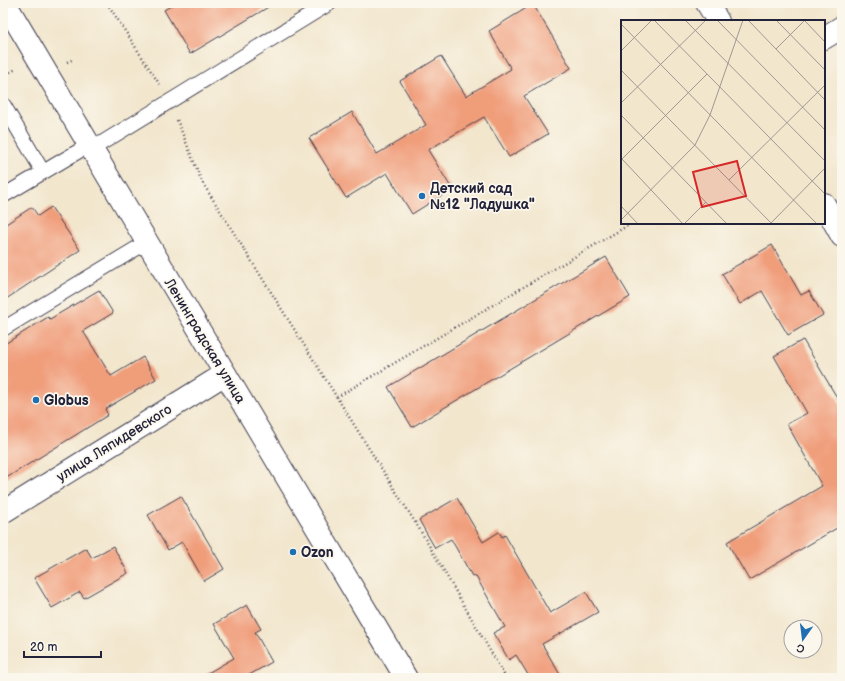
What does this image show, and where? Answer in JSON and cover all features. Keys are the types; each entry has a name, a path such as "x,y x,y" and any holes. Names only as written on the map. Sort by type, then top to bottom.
{"street":[{"name":"Ленинградская улица","path":"6,3 406,678"},
{"path":"707,3 717,20"},
{"path":"825,37 842,27"},
{"path":"825,206 842,236"},
{"name":"улица Ляпидевского","path":"3,512 225,374"}],"lane":[{"path":"3,196 170,101 330,3"},
{"path":"3,104 43,172"},
{"path":"3,329 147,242"}],"path":[{"path":"107,3 170,101 202,182 420,530 506,678"},
{"path":"337,397 630,224"}],"building":[{"path":"176,3 275,3 190,54 164,10"},
{"path":"533,4 571,68 524,96 548,134 509,157 484,117 428,150 452,189 412,214 387,173 346,198 309,138 352,112 377,154 426,125 400,81 441,56 466,96 511,69 489,31"},
{"path":"32,207 38,216 51,207 80,250 3,301 3,226"},
{"path":"772,245 801,295 809,291 823,315 788,335 762,291 740,304 722,274"},
{"path":"606,257 630,297 412,427 388,387"},
{"path":"99,290 113,313 83,331 111,376 143,357 156,379 105,409 108,415 3,480 3,345 48,317 50,319"},
{"path":"803,340 842,406 842,525 749,580 727,542 822,486 787,424 807,413 774,356"},
{"path":"181,496 224,569 204,581 182,542 168,550 148,515"},
{"path":"457,498 483,542 499,532 502,537 505,535 550,613 586,592 598,612 542,644 562,678 530,678 516,655 509,660 493,633 505,627 475,575 472,576 451,539 435,548 419,520"},
{"path":"113,546 128,573 84,598 80,592 52,608 34,578 86,548 92,558"},
{"path":"247,605 261,629 255,632 272,662 244,678 199,678 234,658 214,624"}],"place":[{"name":"Детский сад №12 \"Ладушка\"","path":"422,196"},
{"name":"Globus","path":"36,400"},
{"name":"Ozon","path":"293,552"}]}
